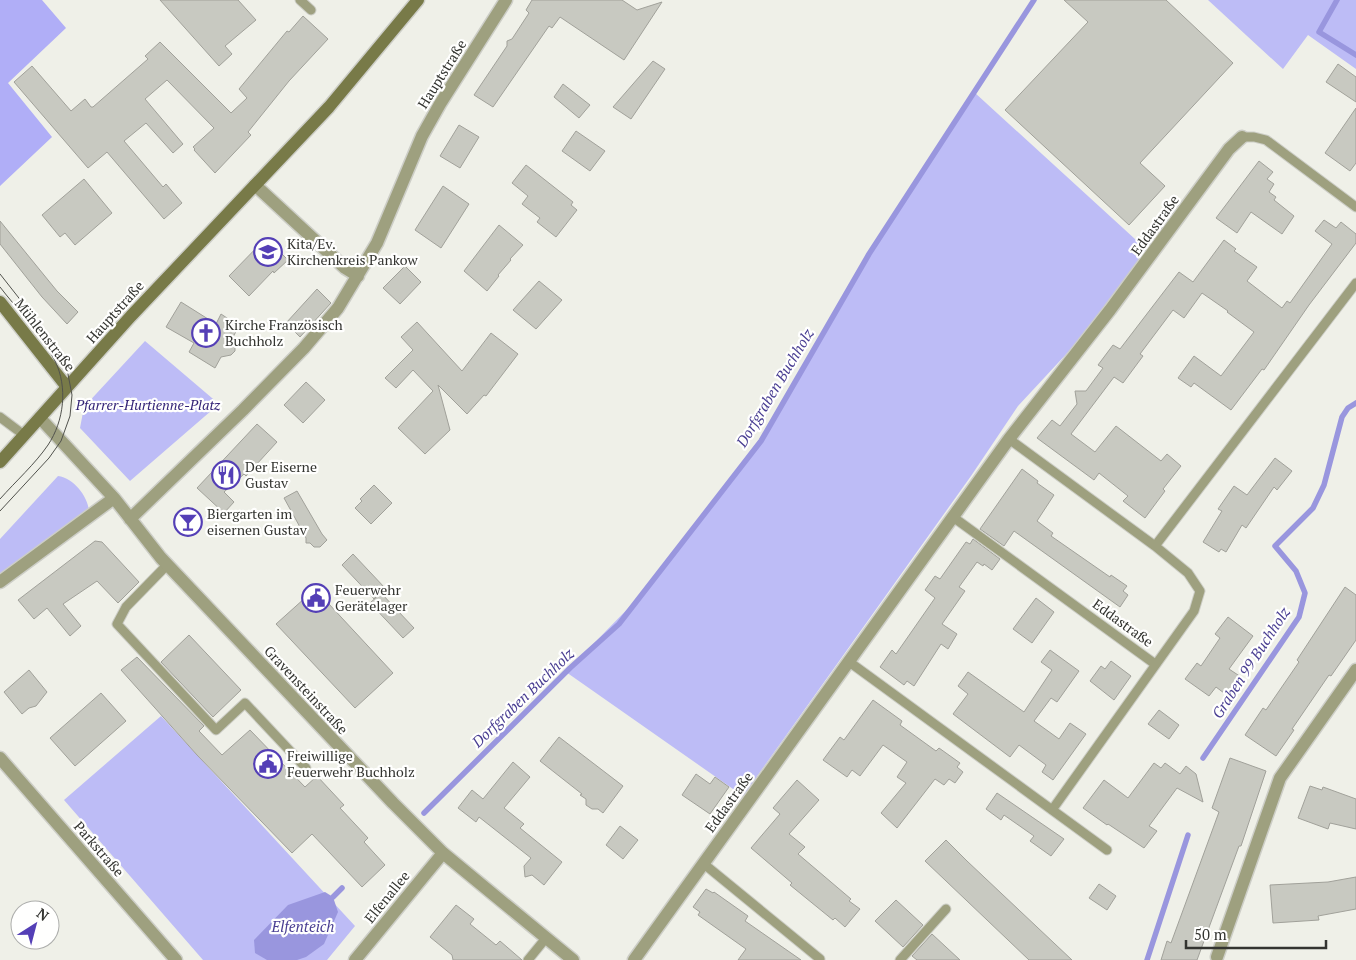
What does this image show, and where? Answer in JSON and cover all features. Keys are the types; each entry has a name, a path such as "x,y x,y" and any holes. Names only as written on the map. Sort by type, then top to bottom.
{"main road":[{"name":"Hauptstraße","path":"0,462 131,316 329,107 418,0"},
{"name":"Mühlenstraße","path":"0,302 67,387"}],"street":[{"name":"Hauptstraße","path":"130,520 304,348 338,308 380,237 422,136 440,104 506,0"},
{"name":"Eddastraße","path":"634,960 1009,439 1110,310 1229,148 1242,137"},
{"path":"255,185 345,268 358,276"},
{"name":"Gravensteinstraße","path":"40,418 114,498 167,564 392,803 443,853 573,960"},
{"path":"0,582 114,498"},
{"path":"1218,957 1280,778 1356,670"},
{"name":"Parkstraße","path":"0,758 176,960"},
{"name":"Elfenallee","path":"355,960 443,853"}],"lane":[{"path":"300,0 311,10"},
{"name":"Eddastraße","path":"1242,137 1266,140 1356,207"},
{"path":"1155,546 1356,283"},
{"path":"0,417 24,435"},
{"name":"Eddastraße","path":"1009,439 1155,546 1188,573 1200,591 1194,611 1052,810"},
{"name":"Eddastraße","path":"953,517 1155,664"},
{"path":"167,564 126,607 117,624 216,730 245,703 306,768"},
{"path":"848,661 1107,850"},
{"path":"704,864 820,959"},
{"path":"900,960 946,909"},
{"path":"528,960 546,938"}],"green space":[{"path":"1208,0 1356,0 1356,69 1308,35 1283,69"},
{"path":"974,92 1147,250 1097,321 1018,406 971,476 743,796 566,672 642,594 768,428 869,254"},
{"name":"Pfarrer-Hurtienne-Platz","path":"145,341 219,404 130,481 80,428 84,407"},
{"path":"58,476 64,477 79,488 86,499 89,510 0,574 0,539"},
{"path":"161,716 355,926 327,960 203,960 64,800"}],"shaded area":[{"path":"0,0 42,0 66,28 8,83 52,137 0,186"}],"water":[{"name":"Elfenteich","path":"325,892 333,897 338,912 324,944 306,957 297,960 267,960 255,953 254,940 288,905"}],"building":[{"path":"160,0 238,0 256,20 225,46 232,54 219,66"},
{"path":"532,0 622,0 637,10 662,2 624,60 560,17 552,28 549,26 493,107 474,95 507,46 507,41 512,39 529,13 526,10"},
{"path":"1064,0 1166,0 1233,63 1140,163 1165,186 1129,225 1005,110 1088,22"},
{"path":"303,16 328,39 289,81 248,132 251,135 215,173 193,147 214,128 167,80 145,99 183,144 173,153 146,123 124,141 163,187 166,184 182,203 164,219 107,152 88,168 14,82 32,66 71,111 85,99 93,107 148,59 145,56 160,42 231,113 247,98 239,89 287,31 289,32"},
{"path":"653,61 665,69 631,119 613,107"},
{"path":"1338,64 1356,77 1356,102 1326,82"},
{"path":"563,84 590,105 579,118 554,97"},
{"path":"1356,108 1356,163 1350,171 1325,153"},
{"path":"459,125 479,137 460,168 440,156"},
{"path":"576,131 605,151 590,171 562,151"},
{"path":"1259,161 1273,172 1267,179 1274,184 1269,192 1276,197 1274,200 1294,216 1282,234 1251,212 1237,233 1216,218"},
{"path":"526,165 573,202 571,205 577,210 556,237 537,222 540,218 522,204 528,196 512,183"},
{"path":"84,179 112,213 75,245 65,233 60,237 42,215"},
{"path":"443,186 469,204 441,248 415,230"},
{"path":"1324,220 1336,228 1341,222 1356,234 1356,243 1309,305 1264,370 1262,369 1231,410 1194,383 1191,387 1178,378 1194,356 1221,376 1254,332 1202,293 1184,318 1173,310 1140,354 1143,356 1123,383 1114,377 1071,434 1095,452 1116,426 1161,461 1167,454 1181,466 1163,489 1165,491 1145,518 1123,501 1128,496 1099,473 1094,480 1037,438 1052,420 1060,426 1077,404 1075,391 1086,391 1103,368 1098,365 1113,345 1120,349 1179,272 1193,282 1224,240 1236,249 1234,251 1257,267 1247,281 1282,308 1287,301 1290,303 1332,244 1315,231"},
{"path":"0,221 57,291 78,312 67,324 42,297 0,244"},
{"path":"499,225 523,245 510,259 487,291 464,271"},
{"path":"266,238 288,260 274,273 273,271 249,296 229,276"},
{"path":"405,266 421,282 400,304 383,288"},
{"path":"539,281 562,300 536,329 513,310"},
{"path":"317,289 331,303 300,337 286,323"},
{"name":"Kirche Französisch Buchholz","path":"181,302 216,324 221,314 239,326 233,337 235,351 231,355 221,357 215,368 189,352 194,343 166,327"},
{"path":"417,322 462,371 491,333 518,354 486,396 484,395 467,414 438,385 450,430 425,454 398,428 433,391 413,370 396,388 385,378 413,350 401,337"},
{"path":"306,382 325,400 303,423 284,405"},
{"path":"257,424 277,442 246,476 244,474 224,492 234,502 224,513 197,488"},
{"path":"1275,458 1292,471 1277,490 1274,487 1246,528 1242,525 1226,552 1221,549 1219,552 1203,542 1222,511 1218,509 1234,486 1247,495"},
{"path":"1022,469 1054,495 1037,521 1053,533 1051,536 1110,577 1111,575 1127,586 1123,591 1128,595 1120,607 1014,531 1004,546 980,529"},
{"path":"374,485 392,503 371,524 355,508 362,501 360,499"},
{"path":"297,491 327,540 320,547 314,547 310,543 306,543 306,538 284,498"},
{"path":"973,539 1000,559 992,570 984,564 983,566 977,562 959,587 965,591 942,624 957,634 948,649 941,644 914,686 907,681 904,685 880,667 892,650 896,654 935,598 925,590 935,576 940,579 966,542 970,544"},
{"path":"95,541 102,542 139,582 118,603 97,581 63,604 81,626 70,636 47,608 34,619 18,600"},
{"path":"353,554 385,588 374,599 342,565"},
{"path":"1345,587 1356,595 1356,640 1331,676 1329,675 1276,756 1245,735 1263,708 1266,710 1299,662 1297,660"},
{"path":"315,589 393,673 355,708 276,624"},
{"path":"381,593 414,628 403,638 370,603"},
{"path":"1036,598 1054,612 1032,643 1013,629"},
{"path":"1228,617 1253,636 1229,669 1241,677 1238,682 1242,685 1232,699 1216,687 1209,696 1185,679 1197,663 1201,666 1220,638 1215,634"},
{"path":"189,635 241,690 213,717 161,662"},
{"path":"1050,650 1079,671 1057,702 1051,698 1034,721 1059,739 1070,723 1086,734 1053,780 1042,772 1046,765 1019,745 1010,757 953,714 968,694 958,686 968,672 1024,712 1052,670 1041,662"},
{"path":"137,657 204,726 199,731 222,755 250,730 305,787 317,776 344,805 340,808 368,838 364,842 385,865 362,887 312,834 292,853 197,755 121,670"},
{"path":"1111,661 1131,676 1114,700 1090,681 1101,666 1105,669"},
{"path":"29,670 47,692 36,706 29,708 22,714 4,692"},
{"path":"101,693 126,721 75,766 50,738"},
{"path":"873,700 902,721 900,725 936,751 939,748 960,763 957,767 963,772 955,783 949,779 944,785 935,779 897,828 881,813 906,783 897,777 907,762 883,745 860,776 852,770 847,777 823,760 840,737 844,740"},
{"path":"1159,710 1179,725 1169,739 1148,724"},
{"path":"559,737 623,786 603,813 586,805 586,799 580,795 582,794 540,761"},
{"path":"1230,758 1266,771 1241,846 1239,846 1197,960 1161,960 1167,941 1171,943 1219,812 1212,808"},
{"path":"513,762 530,777 504,808 524,824 520,828 562,862 544,885 532,875 525,877 524,866 531,858 479,817 476,822 458,808 472,790 483,799"},
{"path":"1154,763 1161,768 1165,763 1180,774 1186,766 1196,774 1203,802 1177,788 1149,826 1157,831 1144,848 1083,808 1104,780 1128,798"},
{"path":"696,774 710,784 715,777 729,787 710,814 682,795"},
{"path":"797,780 819,800 789,834 805,847 798,854 851,899 849,901 860,909 845,927 835,918 833,920 790,885 792,883 751,848 780,814 773,808"},
{"path":"1310,786 1322,790 1323,787 1356,799 1356,829 1330,823 1328,829 1298,818"},
{"path":"997,793 1064,839 1051,856 1030,841 1034,836 1004,815 1001,820 986,809"},
{"path":"620,826 638,840 623,859 606,845"},
{"path":"946,840 1072,960 1029,960 925,861"},
{"path":"1356,877 1356,909 1318,916 1319,920 1273,923 1270,885 1328,882"},
{"path":"1099,884 1116,896 1107,910 1089,898"},
{"path":"706,889 714,892 748,916 745,921 801,960 738,960 746,949 698,915 700,912 693,907"},
{"path":"896,900 923,925 903,947 875,921"},
{"path":"456,905 474,919 470,924 496,945 500,941 522,960 453,960 452,955 430,937"},
{"path":"932,934 960,960 917,960 912,956"}],"waterway":[{"name":"Dorfgraben Buchholz","path":"424,813 570,668 619,624 761,441 869,254 1034,0"},
{"name":"Graben 99 Buchholz","path":"1337,0 1319,32 1356,55"},
{"name":"Graben 99 Buchholz","path":"1203,758 1299,617 1305,593 1296,571 1275,546 1313,508 1324,485 1342,417 1348,408 1356,403"},
{"name":"Graben 99 Buchholz","path":"1147,960 1188,835"},
{"name":"Dorfgraben Buchholz","path":"333,897 342,888"}],"tram line":[{"path":"0,274 59,349 67,369 72,395 70,416 61,441 49,458 0,511"},
{"path":"0,287 50,352 59,371 63,393 61,415 48,445 0,499"}],"place":[{"name":"Kita/Ev. Kirchenkreis Pankow","path":"268,252"},
{"name":"Kirche Französisch Buchholz","path":"206,333"},
{"name":"Der Eiserne Gustav","path":"226,475"},
{"name":"Biergarten im eisernen Gustav","path":"188,522"},
{"name":"Feuerwehr Gerätelager","path":"316,598"},
{"name":"Freiwillige Feuerwehr Buchholz","path":"268,764"}]}
